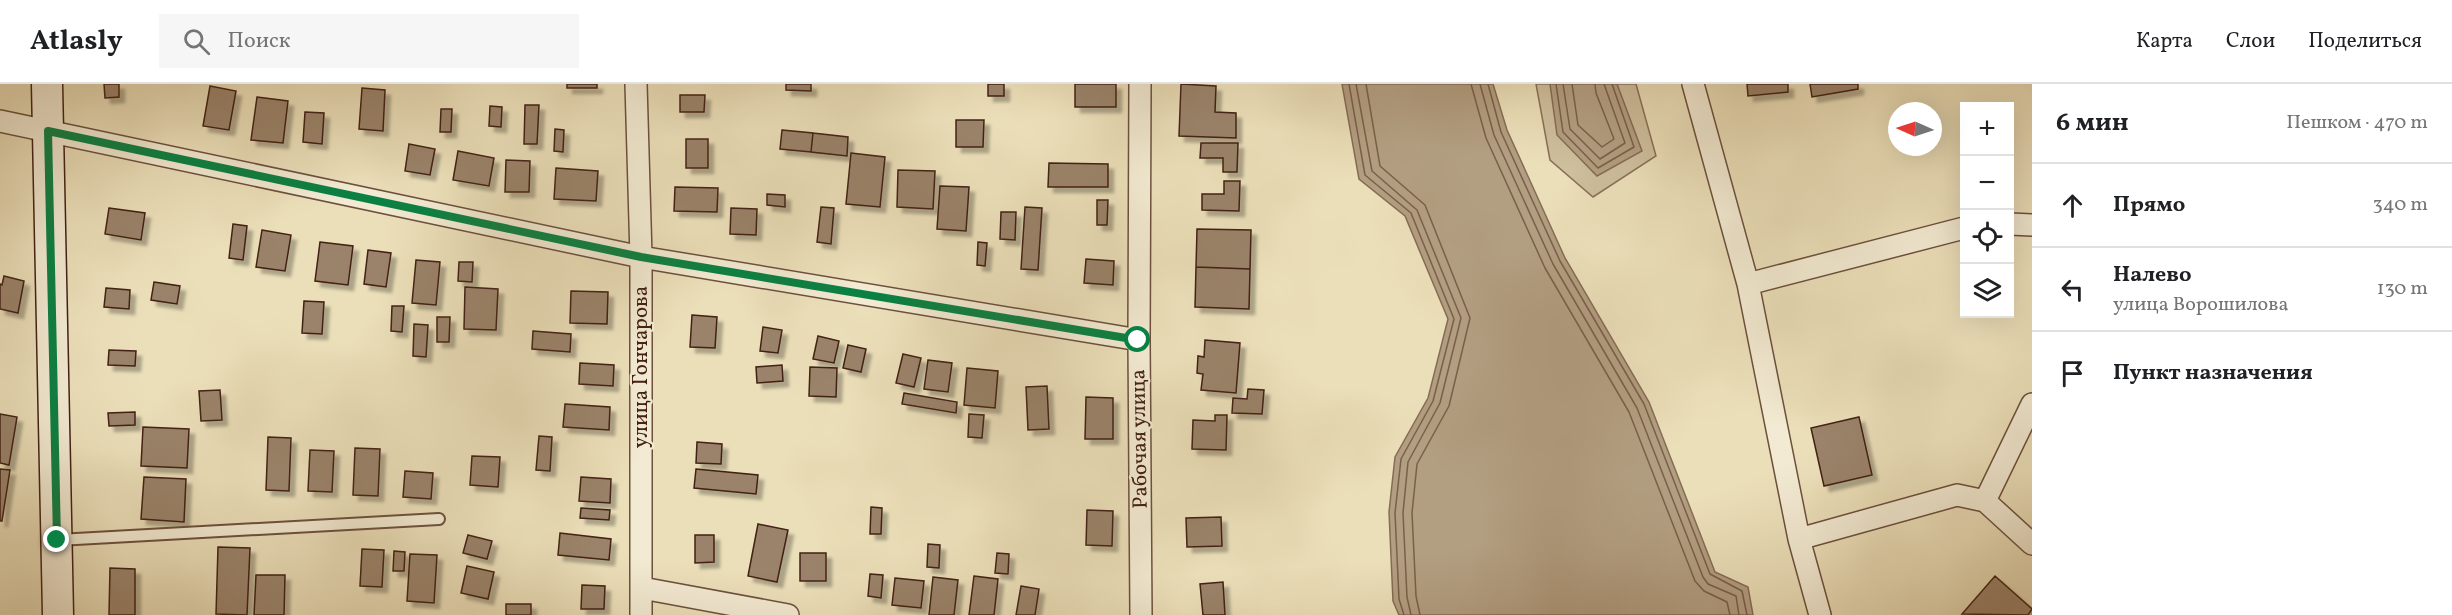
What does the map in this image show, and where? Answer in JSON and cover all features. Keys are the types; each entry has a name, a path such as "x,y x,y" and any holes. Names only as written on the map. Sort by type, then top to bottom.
{"street":[{"path":"47,84 58,615"},
{"name":"улица Гончарова","path":"636,84 641,257 641,615"},
{"name":"Рабочая улица","path":"1140,84 1138,340 1141,615"},
{"path":"1693,84 1748,284 1799,539 1820,615"},
{"path":"0,121 641,257 1138,340"},
{"path":"2014,224 2032,225"},
{"path":"1748,284 1960,229"},
{"path":"1985,501 2032,404"},
{"path":"1799,539 1957,495 1985,501 2032,544"},
{"path":"642,588 788,615"}],"lane":[{"path":"57,540 439,519"}],"shaded area":[{"path":"1536,84 1636,84 1656,156 1593,197 1550,160"}],"water":[{"path":"1342,84 1493,84 1507,130 1565,258 1649,402 1715,572 1748,587 1753,615 1399,615 1393,601 1389,512 1395,457 1428,398 1448,319 1405,216 1359,179"},
{"path":"1550,84 1617,84 1642,151 1597,176 1557,135"}],"building":[{"path":"104,84 119,84 119,97 105,98"},
{"path":"567,84 597,84 597,88 567,88"},
{"path":"786,84 811,84 811,91 786,90"},
{"path":"988,84 1004,84 1004,96 988,96"},
{"path":"1075,84 1116,84 1116,107 1075,107"},
{"path":"1181,84 1216,86 1215,112 1236,113 1236,138 1179,136"},
{"path":"1747,84 1788,84 1788,92 1748,96"},
{"path":"1810,84 1858,84 1858,89 1812,97"},
{"path":"210,86 236,91 229,130 203,126"},
{"path":"362,88 385,90 383,131 359,129"},
{"path":"680,95 705,95 704,112 680,112"},
{"path":"257,97 288,101 283,143 251,140"},
{"path":"525,105 539,105 537,144 524,144"},
{"path":"490,106 502,107 501,127 489,126"},
{"path":"441,109 452,109 451,132 440,132"},
{"path":"305,112 324,113 322,144 303,142"},
{"path":"956,120 984,120 983,147 956,147"},
{"path":"555,129 564,130 563,152 554,151"},
{"path":"782,130 813,133 811,152 780,149"},
{"path":"813,133 848,137 847,156 811,152"},
{"path":"686,139 708,139 708,168 686,168"},
{"path":"1201,143 1238,143 1237,172 1223,172 1223,158 1200,158"},
{"path":"409,144 435,149 430,175 405,171"},
{"path":"458,151 494,158 489,186 453,180"},
{"path":"851,153 885,157 880,207 846,204"},
{"path":"506,160 530,161 529,192 505,192"},
{"path":"1049,163 1108,164 1108,187 1048,187"},
{"path":"556,168 598,171 596,201 554,199"},
{"path":"898,170 935,171 933,209 897,207"},
{"path":"1224,181 1240,181 1239,211 1202,210 1202,194 1224,194"},
{"path":"940,186 969,187 966,231 937,229"},
{"path":"675,187 718,188 717,212 674,211"},
{"path":"767,194 785,195 785,207 767,205"},
{"path":"1097,200 1108,200 1107,225 1097,225"},
{"path":"821,207 834,208 831,244 817,242"},
{"path":"1025,207 1042,208 1038,270 1021,269"},
{"path":"109,208 145,213 141,240 105,234"},
{"path":"731,208 757,209 756,235 730,234"},
{"path":"1001,212 1016,212 1015,240 1000,239"},
{"path":"233,224 247,226 243,260 229,258"},
{"path":"1197,229 1251,230 1250,269 1196,267"},
{"path":"262,230 291,235 285,271 256,267"},
{"path":"320,242 353,246 348,285 315,281"},
{"path":"978,242 987,243 985,266 977,265"},
{"path":"368,250 391,253 386,287 364,284"},
{"path":"1086,259 1114,261 1113,285 1084,283"},
{"path":"416,260 440,262 436,305 412,303"},
{"path":"459,262 473,262 472,282 458,281"},
{"path":"1196,267 1250,269 1249,309 1195,307"},
{"path":"4,276 24,281 18,313 0,309 0,284 2,285"},
{"path":"154,282 180,286 177,304 151,300"},
{"path":"465,287 498,289 496,330 464,329"},
{"path":"106,288 130,290 129,309 104,307"},
{"path":"571,291 608,292 607,324 570,323"},
{"path":"304,301 324,302 322,334 302,333"},
{"path":"392,306 404,306 402,332 391,331"},
{"path":"692,315 717,317 715,348 690,347"},
{"path":"437,317 450,317 449,342 437,342"},
{"path":"414,324 428,325 426,357 413,356"},
{"path":"763,327 782,330 778,353 760,351"},
{"path":"533,331 571,334 570,352 532,349"},
{"path":"818,336 839,341 834,363 813,359"},
{"path":"1205,340 1240,343 1236,393 1201,390 1203,374 1197,373 1198,356 1204,357"},
{"path":"848,345 866,349 861,372 843,368"},
{"path":"109,350 136,351 135,366 108,365"},
{"path":"903,354 921,358 914,387 896,383"},
{"path":"928,360 952,363 948,392 924,389"},
{"path":"580,363 614,365 613,386 579,384"},
{"path":"782,365 783,381 757,383 756,367"},
{"path":"810,367 837,368 836,397 809,396"},
{"path":"967,368 998,371 995,408 964,405"},
{"path":"1047,386 1049,429 1028,430 1026,387"},
{"path":"1248,389 1264,390 1262,414 1232,413 1233,398 1247,399"},
{"path":"220,390 222,420 201,421 199,391"},
{"path":"904,393 957,402 956,413 902,404"},
{"path":"1086,397 1113,398 1113,439 1085,439"},
{"path":"565,404 610,407 609,430 563,427"},
{"path":"135,412 135,425 109,426 108,413"},
{"path":"0,414 17,417 9,465 0,463"},
{"path":"969,414 984,415 982,438 968,437"},
{"path":"1215,415 1227,415 1226,450 1192,449 1193,420 1215,421"},
{"path":"1859,417 1872,475 1824,486 1811,428"},
{"path":"143,427 189,429 187,468 141,466"},
{"path":"539,436 552,437 550,471 536,470"},
{"path":"268,437 291,438 289,491 266,490"},
{"path":"697,442 722,444 721,464 696,463"},
{"path":"355,448 380,449 378,496 353,495"},
{"path":"310,450 334,451 332,492 308,491"},
{"path":"472,456 500,457 498,487 470,485"},
{"path":"0,469 10,470 2,521 0,521"},
{"path":"696,469 758,475 756,494 694,488"},
{"path":"405,471 433,473 431,499 403,497"},
{"path":"144,477 186,479 184,522 141,519"},
{"path":"581,477 611,479 610,503 579,501"},
{"path":"871,507 882,508 881,534 870,534"},
{"path":"581,508 610,510 609,520 580,518"},
{"path":"1087,510 1113,511 1112,546 1086,545"},
{"path":"1221,517 1222,546 1187,547 1186,518"},
{"path":"758,524 788,530 777,582 748,576"},
{"path":"560,533 611,539 609,560 558,555"},
{"path":"468,535 492,541 487,559 463,553"},
{"path":"695,535 714,535 714,562 695,563"},
{"path":"928,544 940,545 939,568 927,567"},
{"path":"218,547 250,548 247,615 216,614"},
{"path":"362,549 384,550 382,587 360,586"},
{"path":"394,551 405,552 404,571 393,571"},
{"path":"800,553 826,553 826,581 800,581"},
{"path":"997,553 1009,554 1008,574 995,573"},
{"path":"410,554 437,555 434,603 407,601"},
{"path":"467,566 494,572 488,599 461,593"},
{"path":"110,568 135,569 135,615 109,615"},
{"path":"870,574 883,575 881,598 868,596"},
{"path":"256,575 285,575 284,615 254,615"},
{"path":"974,576 998,579 994,615 969,615"},
{"path":"1995,576 2032,609 2028,615 1962,614"},
{"path":"933,577 958,580 954,615 929,615"},
{"path":"895,578 924,581 921,608 892,605"},
{"path":"1223,582 1225,615 1203,615 1200,584"},
{"path":"582,585 605,586 604,609 581,609"},
{"path":"1021,586 1039,589 1035,615 1016,615"},
{"path":"506,604 531,604 531,615 506,615"}],"route":[{"path":"57,540 48,131 641,257 1138,340"}]}
